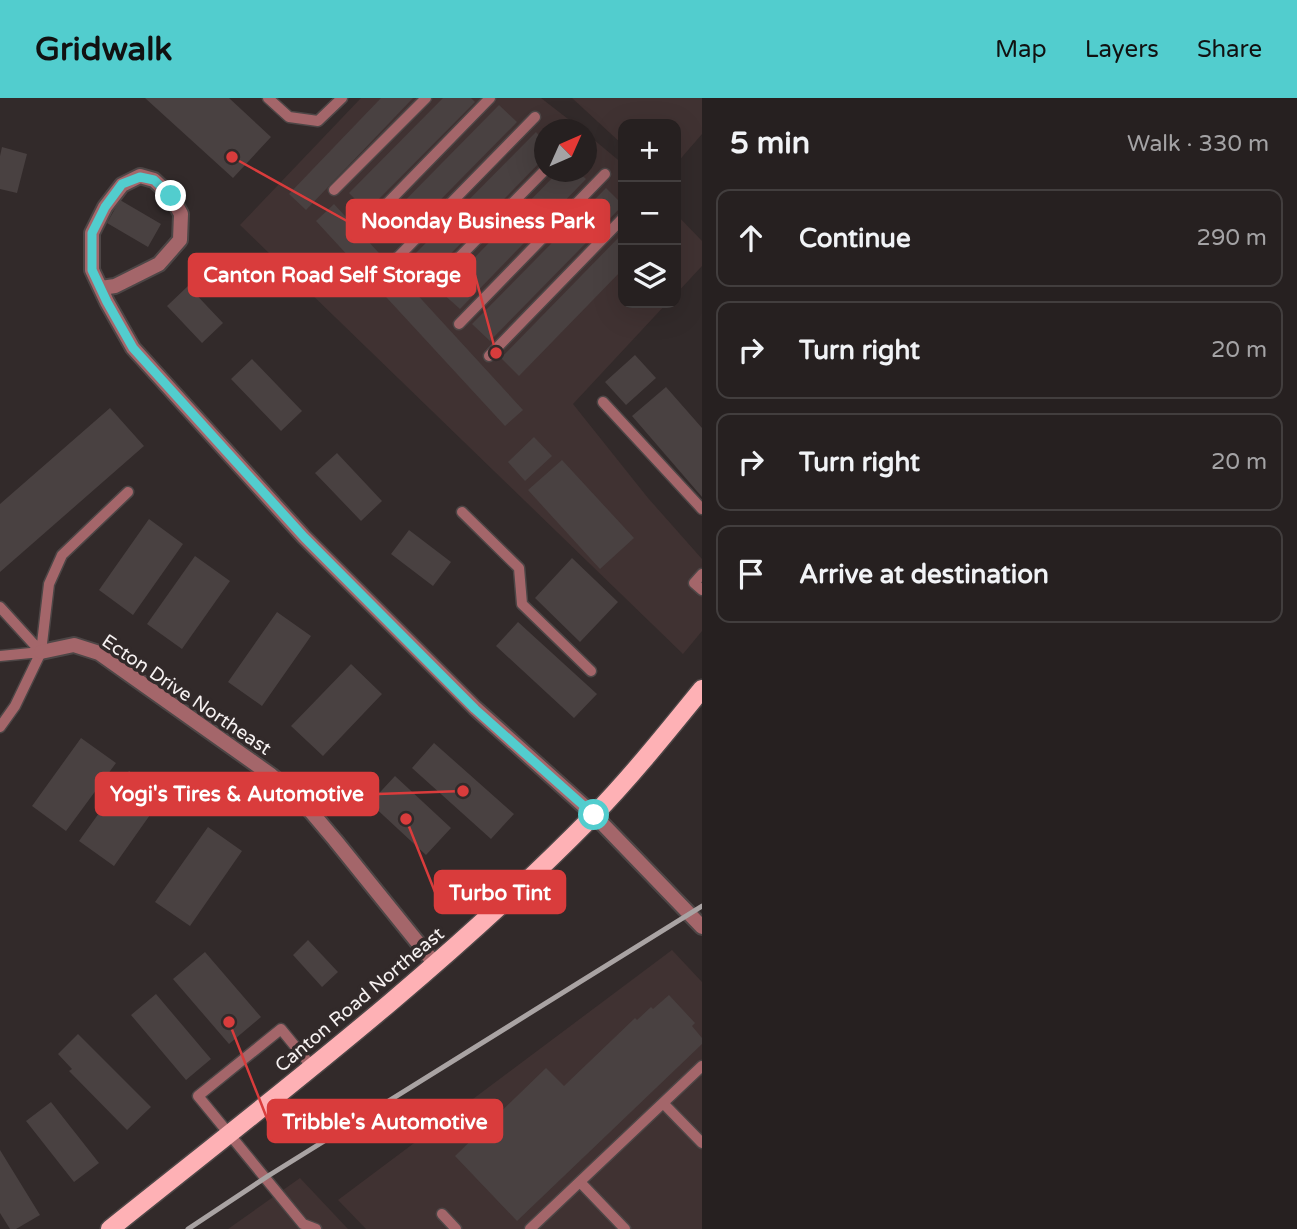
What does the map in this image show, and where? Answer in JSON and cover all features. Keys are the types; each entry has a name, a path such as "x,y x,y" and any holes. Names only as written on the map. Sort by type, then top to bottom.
{"main road":[{"name":"Canton Road Northeast","path":"110,1229 312,1068 520,888 594,815 702,688"}],"street":[{"path":"101,288 115,286 159,264 180,240 181,214 171,196 154,180 140,177 122,184 105,207 92,233 92,270 101,288 133,348 304,537 475,709 594,815 702,928"},
{"name":"Ecton Drive Northeast","path":"41,652 74,645 99,653 271,775 302,801 319,820 435,964"}],"lane":[{"path":"268,98 289,117 318,121 342,98"},
{"path":"334,190 426,98"},
{"path":"367,224 489,98"},
{"path":"398,257 535,117"},
{"path":"459,324 605,174"},
{"path":"427,290 534,181"},
{"path":"489,356 618,223"},
{"path":"603,402 702,509"},
{"path":"0,727 15,706 41,652 49,584 62,555 128,492"},
{"path":"462,512 519,568 522,604 591,671"},
{"path":"702,575 694,583 702,590"},
{"path":"0,607 41,652"},
{"path":"0,656 41,652"},
{"path":"312,1068 281,1029 198,1096 299,1226 316,1229"},
{"path":"530,1229 702,1066"},
{"path":"663,1103 702,1143"},
{"path":"580,1182 625,1229"},
{"path":"442,1214 456,1229"}],"shaded area":[{"path":"361,98 541,98 568,119 534,119 534,182 597,182 597,142 618,160 618,308 662,308 573,404 648,498 702,559 702,631 683,654 240,225"},
{"path":"572,98 702,98 702,134 681,158 681,119 618,119 618,140"},
{"path":"681,219 702,241 702,266 681,289"},
{"path":"672,950 702,982 702,1229 366,1229 338,1200"},
{"path":"300,1178 348,1229 228,1229"}],"building":[{"path":"145,98 229,98 271,137 233,178"},
{"path":"381,98 413,98 306,210 289,194"},
{"path":"443,98 471,98 475,102 367,211 349,193"},
{"path":"499,105 517,122 398,243 380,226"},
{"path":"534,134 534,168 428,277 410,259"},
{"path":"2,147 27,154 17,193 0,189"},
{"path":"548,182 583,182 460,309 441,292"},
{"path":"606,188 618,200 618,210 490,341 472,324"},
{"path":"120,200 161,224 148,247 107,223"},
{"path":"334,204 523,410 505,426 316,221"},
{"path":"618,238 618,274 519,376 501,358"},
{"path":"188,286 223,323 202,343 167,306"},
{"path":"635,355 656,378 626,405 605,382"},
{"path":"252,359 302,411 281,431 231,379"},
{"path":"666,387 702,428 702,497 632,416"},
{"path":"110,408 144,446 0,572 0,504"},
{"path":"534,437 552,456 525,481 508,462"},
{"path":"337,453 382,501 361,521 315,473"},
{"path":"562,460 634,538 600,569 528,490"},
{"path":"149,519 183,544 133,615 99,590"},
{"path":"409,530 451,562 433,586 391,554"},
{"path":"195,556 230,581 182,649 147,624"},
{"path":"572,558 618,602 580,642 535,598"},
{"path":"277,612 311,636 262,706 228,682"},
{"path":"518,622 597,694 574,718 496,646"},
{"path":"351,664 382,694 323,756 291,726"},
{"path":"81,738 116,763 66,831 32,806"},
{"path":"434,743 514,814 491,839 412,768"},
{"path":"129,771 164,795 114,866 79,841"},
{"path":"395,776 451,828 426,855 370,803"},
{"path":"208,827 242,851 190,926 155,902"},
{"path":"308,940 338,972 322,987 293,955"},
{"path":"205,952 261,1017 229,1044 173,979"},
{"path":"156,994 211,1059 186,1080 131,1015"},
{"path":"669,995 695,1023 692,1026 702,1038 702,1044 517,1221 455,1156 546,1068 564,1086 635,1018 637,1020"},
{"path":"78,1034 151,1107 127,1130 69,1071 72,1069 58,1054"},
{"path":"51,1102 99,1163 74,1182 26,1121"},
{"path":"0,1150 40,1215 16,1229 10,1229 0,1213"}],"railway":[{"path":"188,1229 268,1176 702,906"}],"place":[{"name":"Noonday Business Park","path":"232,157"},
{"name":"Canton Road Self Storage","path":"496,353"},
{"name":"Yogi's Tires & Automotive","path":"463,791"},
{"name":"Turbo Tint","path":"406,819"},
{"name":"Tribble's Automotive","path":"229,1022"}],"route":[{"path":"171,196 154,180 140,177 122,184 105,207 92,233 92,270 133,348 304,537 475,709 594,815"}]}
